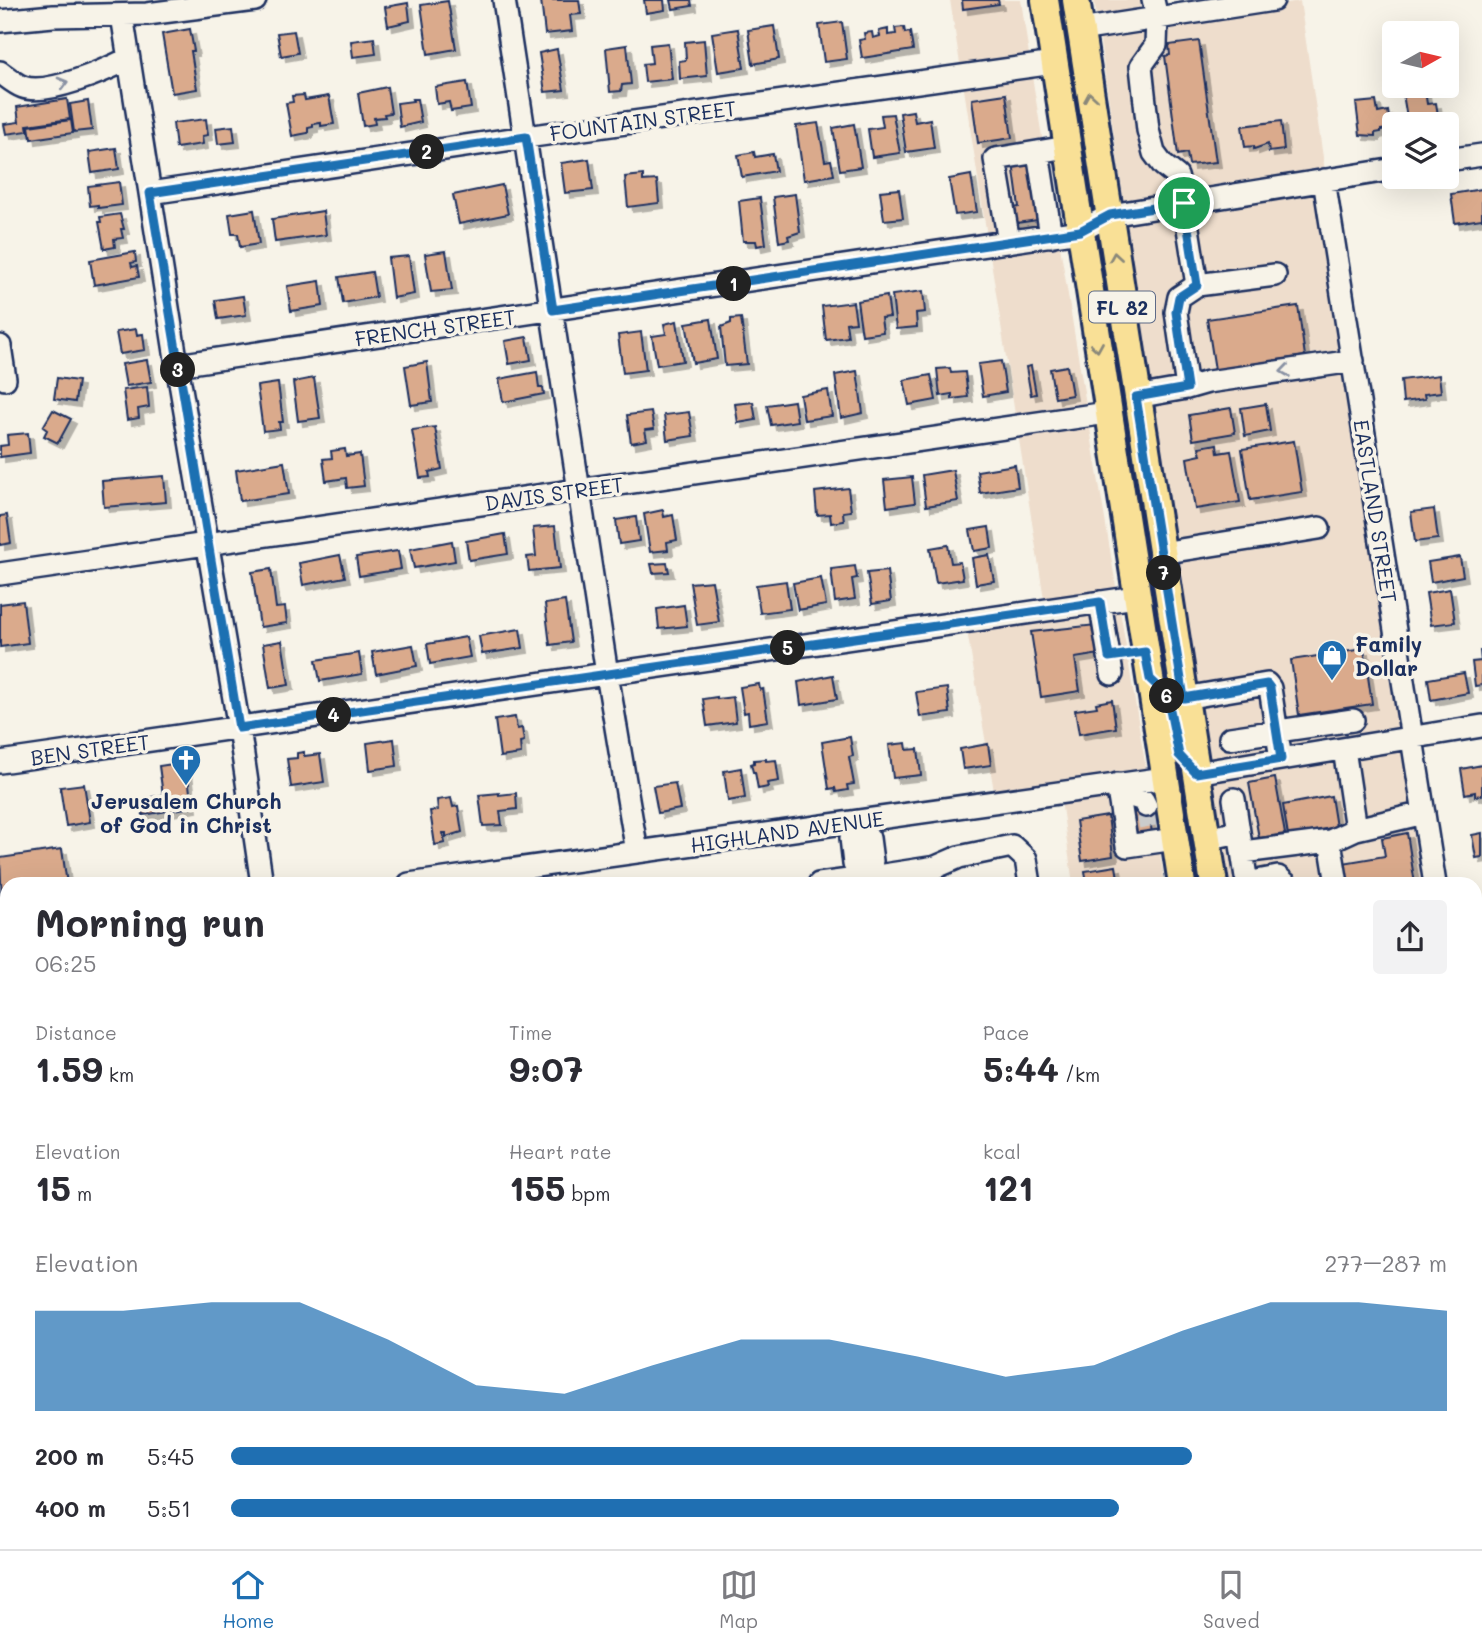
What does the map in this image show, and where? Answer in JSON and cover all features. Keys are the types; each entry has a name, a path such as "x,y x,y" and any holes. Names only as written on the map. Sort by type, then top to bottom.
{"main road":[{"name":"FL 82","path":"1045,0 1165,778 1159,839 1178,877"},
{"name":"FL 82","path":"1076,0 1213,877"},
{"path":"1150,679 1167,695 1179,755 1196,773"},
{"path":"1165,778 1182,786 1202,812"}],"street":[{"path":"0,22 53,16 159,13 255,0"},
{"path":"504,0 607,674 637,852"},
{"path":"1080,30 1155,9 1273,0"},
{"path":"1155,9 1156,45 1141,66 1148,130 1154,153 1163,165 1177,176 1197,285"},
{"path":"122,15 261,877"},
{"path":"0,72 25,88 47,88 96,74 128,59"},
{"name":"FOUNTAIN STREET","path":"150,193 1054,63"},
{"path":"1009,242 995,159 1038,152 1069,158"},
{"path":"1038,152 1051,236"},
{"path":"1459,158 1482,155"},
{"name":"FRENCH STREET","path":"177,365 1051,236 1080,231 1108,216 1382,171"},
{"name":"EASTLAND STREET","path":"1324,180 1434,877"},
{"path":"1187,388 1176,312 1179,297 1197,285 1275,275"},
{"path":"0,346 5,379"},
{"path":"1136,397 1208,382 1353,361"},
{"name":"DAVIS STREET","path":"0,574 1107,413"},
{"path":"1161,554 1319,528"},
{"name":"BEN STREET","path":"0,762 1136,597"},
{"path":"1100,602 1111,666 1145,652"},
{"path":"1184,698 1267,684 1270,688 1281,759"},
{"path":"1230,738 1353,720"},
{"path":"1324,724 1336,750 1356,829"},
{"path":"1196,773 1482,726"},
{"name":"HIGHLAND AVENUE","path":"484,877 637,852 858,826 1118,788 1165,778"},
{"path":"1118,788 1143,800 1146,806"},
{"path":"1118,788 1127,846 1159,839"},
{"path":"1234,799 1246,877"},
{"path":"1206,839 1241,842 1330,841 1356,829 1424,813"},
{"path":"858,826 850,838 854,864 864,874"},
{"path":"1330,841 1336,877"},
{"path":"850,877 936,867 945,874 959,857 1012,846 1026,859 1029,877"}],"shaded area":[{"path":"950,0 1021,0 1164,877 1072,877 1061,800 997,809 967,631 1047,618"},
{"path":"1094,0 1163,0 1167,22 1300,1 1429,877 1228,877 1184,612"}],"building":[{"path":"541,0 579,0 581,14 570,15 572,31 545,34"},
{"path":"644,0 664,0 665,10 646,13"},
{"path":"671,0 691,0 692,6 673,9"},
{"path":"962,0 998,0 999,4 963,9"},
{"path":"448,1 456,49 428,54 421,5"},
{"path":"408,3 410,21 388,26 385,7"},
{"path":"842,22 847,59 824,62 819,25"},
{"path":"774,26 779,59 753,64 748,30"},
{"path":"904,27 905,33 910,32 913,50 862,58 859,40 865,39 864,33 872,32 873,38 880,36 879,31 888,29 888,35 896,34 895,28"},
{"path":"190,29 197,89 172,93 162,34"},
{"path":"738,29 744,68 718,72 712,33"},
{"path":"294,31 298,53 281,56 277,33"},
{"path":"374,38 376,54 353,57 351,41"},
{"path":"704,40 707,76 680,79 679,61 686,60 685,42"},
{"path":"1199,41 1216,162 1189,165 1187,153 1178,155 1165,56 1170,55 1169,45"},
{"path":"668,43 672,79 645,82 643,64 652,63 650,45"},
{"path":"627,45 631,84 622,85 621,91 610,92 606,48"},
{"path":"557,49 564,90 545,92 539,53"},
{"path":"467,82 471,108 451,111 449,102 437,104 435,87"},
{"path":"387,87 391,113 384,114 385,117 374,118 375,124 363,126 358,93"},
{"path":"1006,94 1012,138 978,143 972,99"},
{"path":"304,95 305,100 329,96 334,124 313,124 313,127 308,128 308,133 292,136 286,103 293,102 292,96"},
{"path":"1404,98 1426,98 1427,104 1436,103 1438,112 1406,112"},
{"path":"67,99 70,119 27,125 28,131 6,134 4,124 19,122 17,107"},
{"path":"412,99 417,99 421,122 400,127 397,103 413,101"},
{"path":"88,101 92,130 74,132 70,104"},
{"path":"1376,101 1378,113 1382,112 1381,132 1375,133 1375,136 1360,135 1356,103"},
{"path":"913,111 915,122 930,119 934,148 906,152 900,113"},
{"path":"893,114 900,153 872,157 868,129 883,127 881,115"},
{"path":"206,119 208,135 202,136 203,144 176,148 173,123"},
{"path":"71,120 73,133 31,139 29,126"},
{"path":"1281,121 1284,150 1269,152 1268,144 1254,149 1254,146 1245,147 1242,126"},
{"path":"818,123 825,161 831,160 834,175 804,180 796,126"},
{"path":"854,124 861,167 840,170 833,128"},
{"path":"233,126 235,142 218,144 216,128"},
{"path":"116,148 119,169 92,173 89,152"},
{"path":"754,152 755,157 773,154 776,171 742,177 738,155"},
{"path":"589,159 593,190 565,193 561,163"},
{"path":"1037,159 1045,219 1016,223 1014,208 1019,207 1013,163"},
{"path":"643,175 643,181 657,180 659,203 628,207 625,177"},
{"path":"971,175 977,212 955,215 949,179"},
{"path":"119,182 122,205 98,208 98,205 90,206 88,186"},
{"path":"502,185 508,214 459,224 453,195"},
{"path":"899,189 903,218 884,220 880,191"},
{"path":"1482,189 1482,219 1455,223 1451,194"},
{"path":"795,194 800,232 788,236 789,240 779,242 773,197"},
{"path":"760,198 766,244 757,246 756,241 743,241 739,201"},
{"path":"254,210 259,244 240,247 238,234 232,234 229,214"},
{"path":"323,211 326,235 275,242 272,219"},
{"path":"120,214 124,229 121,229 123,238 114,239 115,247 104,249 100,217"},
{"path":"446,251 452,290 431,292 425,254"},
{"path":"135,252 136,262 131,263 132,267 137,266 139,277 94,285 90,260"},
{"path":"409,256 414,294 393,298 388,258"},
{"path":"372,272 376,297 343,303 339,277"},
{"path":"320,281 323,306 291,311 287,286"},
{"path":"923,291 925,312 916,313 917,327 896,329 892,295"},
{"path":"243,296 246,315 218,319 215,300"},
{"path":"887,296 890,317 881,318 883,332 862,335 857,301"},
{"path":"853,302 856,322 846,323 848,337 826,340 822,306"},
{"path":"1298,306 1305,356 1215,370 1207,319"},
{"path":"741,318 747,364 725,366 721,327 731,323 731,319"},
{"path":"711,319 717,359 693,363 686,323"},
{"path":"677,321 683,361 657,365 652,336 666,334 664,324"},
{"path":"136,329 137,335 143,334 145,350 120,354 116,332"},
{"path":"641,332 646,370 623,373 618,335"},
{"path":"527,337 531,360 509,364 505,341"},
{"path":"147,360 151,382 126,386 122,364"},
{"path":"1001,361 1006,392 983,396 978,364"},
{"path":"427,362 432,402 411,405 405,366"},
{"path":"1031,366 1036,394 1031,395 1026,367"},
{"path":"1067,366 1072,395 1055,398 1050,369"},
{"path":"950,368 951,373 965,372 968,397 952,399 952,394 940,396 937,369"},
{"path":"857,371 863,413 841,418 835,375"},
{"path":"537,372 539,388 543,388 544,394 503,402 499,379"},
{"path":"931,375 936,400 909,405 904,380"},
{"path":"1439,375 1441,392 1424,394 1425,399 1403,402 1401,380"},
{"path":"57,378 78,381 75,402 54,399"},
{"path":"314,378 320,418 298,421 293,382"},
{"path":"278,383 283,422 279,422 280,429 263,431 257,386"},
{"path":"147,387 149,407 138,409 139,418 127,420 123,390"},
{"path":"828,390 832,416 804,420 800,395"},
{"path":"794,401 797,421 771,425 767,405"},
{"path":"753,402 756,420 738,423 735,404"},
{"path":"1266,404 1270,431 1245,436 1241,408"},
{"path":"1231,408 1235,433 1193,440 1189,415"},
{"path":"53,410 71,419 58,443 44,436 47,430 43,427"},
{"path":"651,412 654,429 645,430 647,440 631,443 627,415"},
{"path":"689,412 693,436 667,440 664,415"},
{"path":"435,427 442,469 429,472 430,477 420,478 412,430"},
{"path":"28,433 30,453 0,457 0,446 8,445 7,435"},
{"path":"1294,441 1302,492 1250,500 1242,449"},
{"path":"1217,444 1218,453 1231,451 1240,502 1195,509 1187,458 1201,455 1199,447"},
{"path":"345,449 346,456 360,454 364,486 347,488 346,478 326,481 323,459 332,458 331,451"},
{"path":"284,462 289,494 240,501 236,470"},
{"path":"1015,465 1018,487 980,493 977,471"},
{"path":"953,470 958,501 926,506 922,475"},
{"path":"164,476 166,502 104,507 102,481"},
{"path":"912,477 915,503 887,507 884,480"},
{"path":"848,488 851,511 843,512 844,521 831,523 830,514 817,515 815,492"},
{"path":"1434,509 1438,539 1415,542 1411,512"},
{"path":"663,510 664,517 673,515 677,540 667,542 668,550 650,552 644,514"},
{"path":"7,515 11,543 0,545 0,516"},
{"path":"636,517 639,541 619,544 616,520"},
{"path":"555,526 560,568 529,571 527,557 536,556 533,528"},
{"path":"989,527 992,548 974,551 970,530"},
{"path":"505,534 508,554 469,560 466,541"},
{"path":"452,541 455,561 414,568 410,549"},
{"path":"948,545 951,563 960,562 963,579 936,583 930,548"},
{"path":"398,551 401,569 359,576 356,557"},
{"path":"340,555 345,577 303,585 299,563"},
{"path":"989,555 994,581 976,584 972,558"},
{"path":"1460,557 1463,576 1431,582 1428,562"},
{"path":"667,563 669,572 653,573 651,564"},
{"path":"855,566 857,578 852,579 855,599 835,602 831,569"},
{"path":"271,569 276,608 285,607 287,623 260,627 252,572"},
{"path":"887,571 891,601 872,604 867,573"},
{"path":"821,578 826,605 798,610 793,583"},
{"path":"712,581 719,622 697,625 690,583"},
{"path":"786,581 790,609 760,613 756,585"},
{"path":"1450,589 1455,622 1431,625 1426,593"},
{"path":"23,601 28,643 0,647 0,604"},
{"path":"565,601 571,642 550,645 545,604"},
{"path":"684,605 687,626 659,629 657,609"},
{"path":"1096,625 1100,654 1075,658 1080,691 1041,697 1031,632"},
{"path":"520,629 523,648 482,654 479,636"},
{"path":"466,637 470,657 430,664 427,644"},
{"path":"282,641 289,685 270,688 263,644"},
{"path":"413,645 417,666 376,674 372,652"},
{"name":"Family Dollar","path":"1364,649 1372,704 1299,715 1291,660"},
{"path":"1482,651 1482,685 1475,686 1472,662 1481,661"},
{"path":"359,653 362,674 320,681 316,660"},
{"path":"1464,673 1468,693 1431,700 1428,679"},
{"path":"833,675 837,699 801,705 798,682"},
{"path":"759,684 760,690 763,689 768,721 749,724 748,712 744,713 740,687"},
{"path":"947,688 950,713 920,717 916,692"},
{"path":"733,697 736,722 707,726 703,699"},
{"path":"1112,700 1116,728 1079,734 1075,710 1097,707 1096,703"},
{"path":"515,717 517,729 522,728 524,741 520,742 521,754 500,757 495,720"},
{"path":"850,737 853,756 849,757 854,784 847,785 848,790 836,792 835,788 829,789 822,742"},
{"path":"394,739 397,766 370,770 367,743"},
{"path":"906,743 907,750 918,749 921,775 893,778 889,745"},
{"path":"988,744 991,765 963,769 960,749"},
{"path":"304,752 304,756 320,754 324,782 291,787 287,759 297,758 297,753"},
{"path":"754,760 776,760 779,781 767,783 768,787 758,789 751,764"},
{"path":"186,762 192,807 143,815 141,799 163,795 159,766"},
{"path":"1482,765 1482,795 1475,796 1475,792 1465,794 1461,769"},
{"path":"741,768 745,798 728,801 724,771"},
{"path":"1275,778 1285,834 1259,838 1249,783"},
{"path":"675,783 680,809 658,813 653,786"},
{"path":"84,784 90,822 66,826 60,787"},
{"path":"516,793 517,809 500,811 502,825 483,826 479,795"},
{"path":"1331,796 1336,827 1288,836 1283,805"},
{"path":"451,798 453,807 458,806 462,832 446,837 446,833 443,833 445,843 435,845 430,811 438,810 437,800"},
{"path":"1148,806 1152,833 1137,836 1133,808"},
{"path":"1108,816 1113,856 1082,861 1076,821"},
{"path":"1407,833 1414,877 1346,877 1343,863 1385,856 1382,838"},
{"path":"1482,833 1482,857 1476,858 1472,835"},
{"path":"62,849 66,877 1,877 0,858"},
{"path":"1116,866 1118,877 1086,877 1085,871"}],"tunnel":[{"path":"1146,806 1151,834"}],"place":[{"name":"Family Dollar","path":"1332,682"},
{"name":"Jerusalem Church of God in Christ","path":"186,787"}],"route":[{"path":"526,137 553,310 1080,231 1110,215 1184,203 1197,285 1179,297 1176,312 1187,388 1136,397 1184,698 1267,684 1270,688 1281,759 1196,773 1179,755 1167,695 1150,679 1145,652 1109,657 1100,602 239,728 150,193 526,137"}]}
